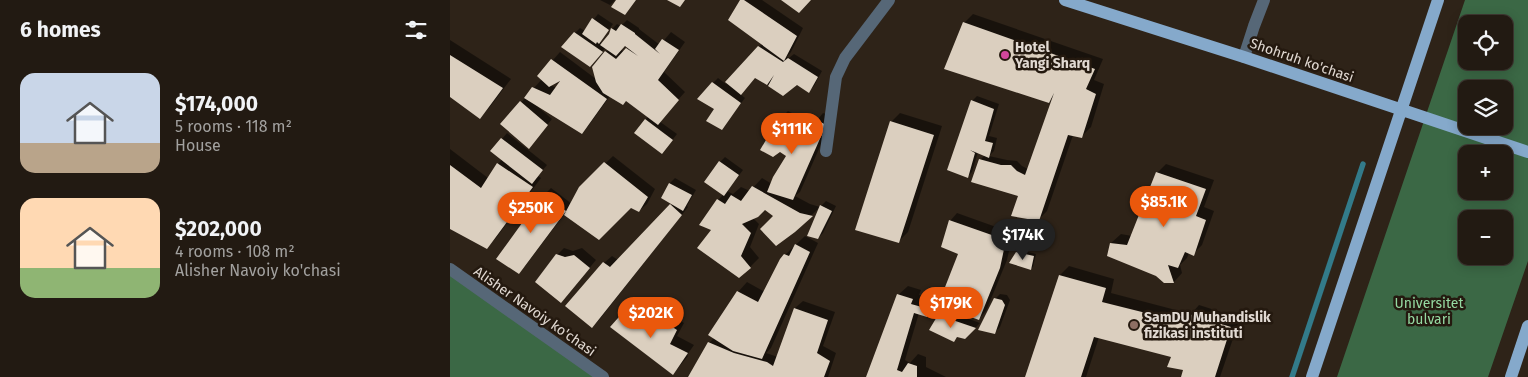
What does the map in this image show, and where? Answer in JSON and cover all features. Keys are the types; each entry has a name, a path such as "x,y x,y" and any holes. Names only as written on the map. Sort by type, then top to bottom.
{"main road":[{"name":"Shohruh ko'chasi","path":"1065,0 1244,57 1528,152"},
{"path":"1312,377 1438,0"},
{"path":"1511,377 1528,326"}],"street":[{"path":"826,151 836,77 845,58 888,0"},
{"path":"1244,57 1264,0"},
{"name":"Alisher Navoiy ko'chasi","path":"450,269 604,377"}],"green space":[{"name":"Universitet bulvari","path":"1465,0 1528,0 1528,261 1488,377 1337,377 1458,21 1458,70 1513,70 1513,15 1460,15"},
{"path":"450,273 602,377 450,377"}],"building":[{"path":"616,0 636,0 625,15 611,7"},
{"path":"667,0 685,0 680,7"},
{"path":"740,0 744,0 797,36 784,61 728,20"},
{"path":"781,0 811,0 799,13"},
{"path":"592,18 609,30 599,44 597,42 596,44 582,34"},
{"path":"963,22 1095,69 1086,89 1096,94 1082,138 1068,135 1039,221 1011,216 1018,196 971,182 979,159 1001,165 1011,165 1025,175 1054,93 1049,103 944,69"},
{"path":"621,24 660,54 655,49 662,39 679,50 658,80 679,100 658,125 626,101 623,105 603,93 596,82 592,67 605,51 616,59 626,48 638,56 625,46 616,56 600,45 609,34 611,28 616,31"},
{"path":"574,32 603,52 590,67 561,47"},
{"path":"758,46 783,62 788,58 818,77 809,93 797,85 783,96 768,86 774,75 767,85 755,78 741,95 725,82"},
{"path":"450,55 503,88 480,119 450,97"},
{"path":"551,59 607,99 582,134 524,98 532,87 550,95 560,81 549,87 537,76"},
{"path":"712,82 741,103 722,130 706,121 714,109 697,99"},
{"path":"971,100 994,109 985,141 993,143 989,158 970,150 975,153 968,178 947,170"},
{"path":"520,101 548,125 529,149 500,124"},
{"path":"779,118 808,132 815,119 826,125 793,200 767,192 773,177 786,156 780,152 773,157 760,150"},
{"path":"645,119 673,140 662,154 634,133"},
{"path":"890,121 934,135 899,243 855,230"},
{"path":"501,138 543,170 532,184 490,151"},
{"path":"719,161 739,175 724,196 704,182"},
{"path":"604,162 648,197 639,212 631,208 599,240 564,215 579,187"},
{"path":"497,163 533,187 487,249 450,229 450,165 481,188"},
{"path":"1156,172 1206,189 1196,216 1206,220 1194,256 1185,252 1178,268 1168,265 1174,283 1164,283 1156,276 1107,256 1110,243 1127,245"},
{"path":"669,183 692,195 683,211 661,198"},
{"path":"752,186 800,213 813,216 776,246 760,229 773,216 765,210 758,217 742,224 751,233 741,256 751,268 739,278 697,248 711,230 699,225 717,199 725,204 731,195 741,201"},
{"path":"543,194 566,211 519,274 496,259"},
{"path":"670,204 682,215 592,328 565,306 603,262 610,267"},
{"path":"820,205 832,211 818,239 807,236"},
{"path":"949,220 1006,240 1000,268 979,320 938,305 958,254 941,247"},
{"path":"795,244 810,252 762,359 733,351 708,335 737,291 758,302 780,259 784,254 789,256"},
{"path":"1016,252 1034,256 1031,270 1009,263"},
{"path":"556,254 565,257 574,255 590,268 561,303 535,282"},
{"name":"SamDU Muhandislik fizikasi instituti","path":"1059,275 1106,288 1102,302 1186,323 1189,314 1231,327 1215,377 1181,377 1183,370 1167,367 1171,357 1094,337 1081,377 1025,377"},
{"path":"897,294 913,299 911,304 929,309 927,317 914,313 897,370 902,372 908,363 917,366 917,377 866,377"},
{"path":"994,298 1002,300 1005,305 995,334 978,330"},
{"path":"794,308 828,320 817,353 830,361 824,377 688,377 708,342 734,353 767,362 773,366"},
{"path":"626,309 639,321 647,310 677,330 670,344 688,353 673,375 610,327"},
{"path":"938,315 976,328 965,339 957,337 954,342 929,330"}],"waterway":[{"path":"1292,377 1363,164"}],"place":[{"name":"Hotel Yangi Sharq","path":"1005,55"},
{"name":"SamDU Muhandislik fizikasi instituti","path":"1134,325"}]}
